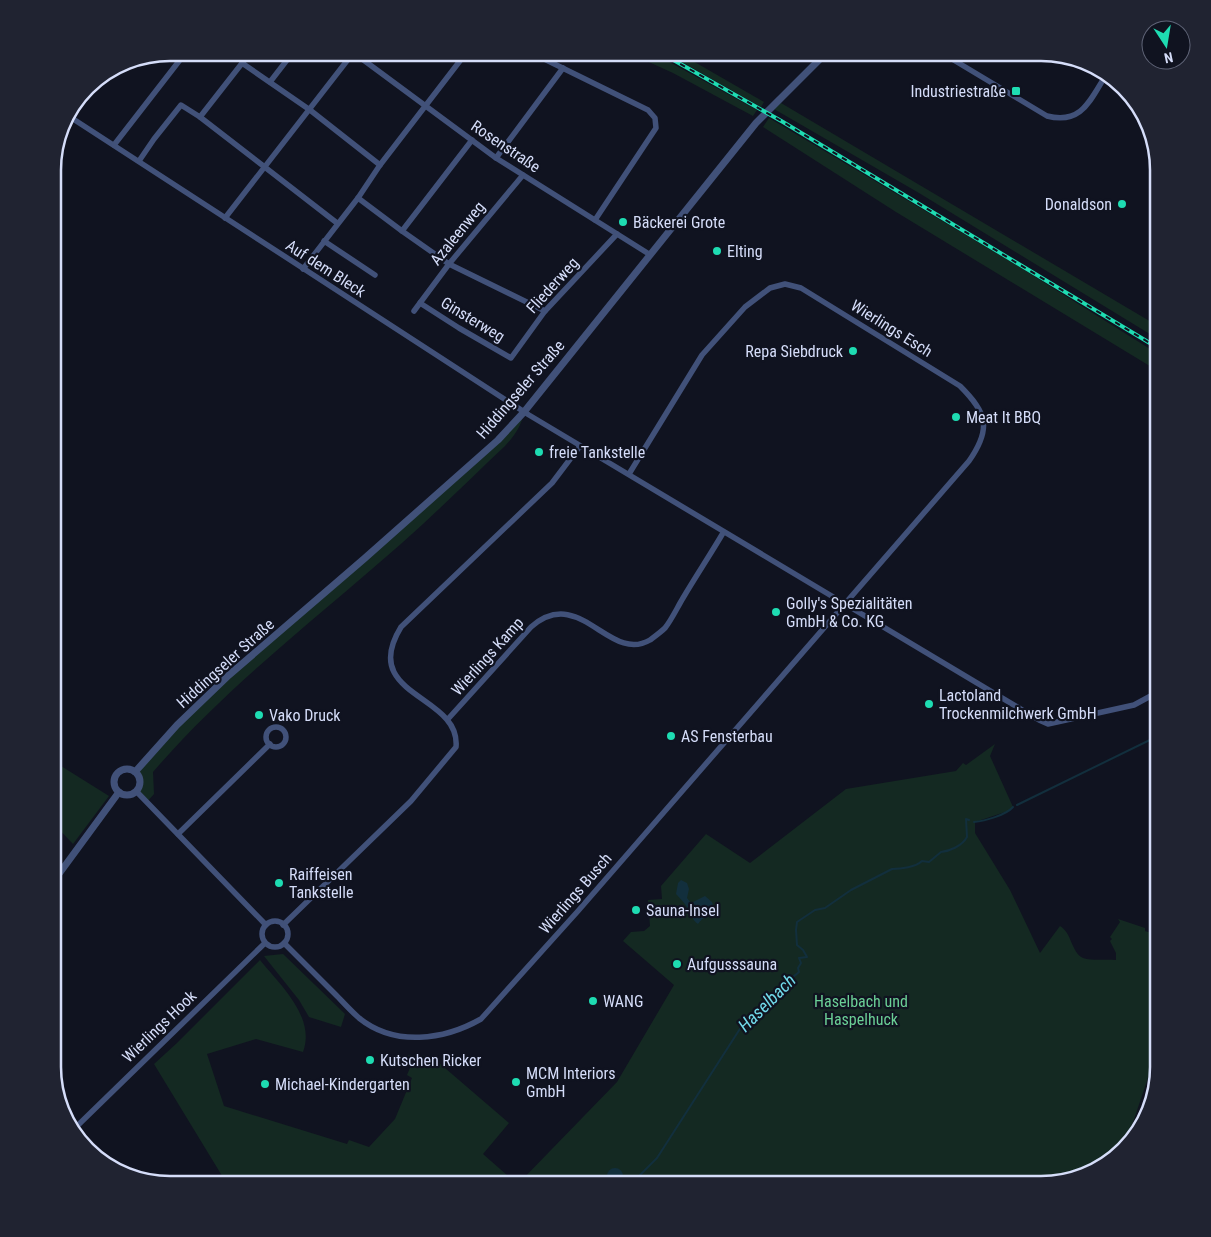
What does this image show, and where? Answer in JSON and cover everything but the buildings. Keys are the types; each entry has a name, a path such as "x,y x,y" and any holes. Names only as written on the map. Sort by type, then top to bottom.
{"street":[{"path":"114,145 180,61"},
{"path":"270,82 286,61"},
{"path":"225,218 346,61"},
{"name":"Rosenstraße","path":"365,61 496,158 649,254"},
{"path":"303,269 460,61"},
{"path":"549,61 648,110 655,118 656,128 595,220"},
{"name":"Hiddingseler Straße","path":"135,772 177,725 229,675 498,440 524,412 756,123 818,61"},
{"path":"955,61 1048,116 1061,119 1076,116 1085,107 1102,81"},
{"path":"200,117 243,62 310,110 380,165"},
{"path":"496,158 564,68"},
{"path":"139,161 182,104 337,223"},
{"name":"Auf dem Bleck","path":"74,119 524,412"},
{"path":"402,231 472,140"},
{"name":"Azaleenweg","path":"414,311 449,264 524,175"},
{"path":"358,198 449,264 545,311"},
{"name":"Fliederweg","path":"511,358 545,311 617,234"},
{"path":"324,241 375,275"},
{"name":"Wierlings Esch","path":"629,474 702,355 745,307 770,288 784,284 801,288 960,386 974,400 981,413 985,427 980,446 969,461 845,605"},
{"name":"Ginsterweg","path":"420,302 459,328 511,358"},
{"path":"524,412 1038,720 1048,724 1134,705 1150,696"},
{"name":"Wierlings Kamp","path":"283,925 411,801 456,747 456,736 448,719 402,684 394,673 391,657 392,642 401,627 552,483 580,446"},
{"name":"Wierlings Kamp","path":"448,719 531,627 542,618 560,614 570,615 580,618 616,640 631,644 648,641 664,628 724,533"},
{"name":"Wierlings Busch","path":"284,943 360,1019 376,1028 410,1038 430,1038 465,1028 481,1019 578,911 845,605"},
{"path":"178,834 270,744"},
{"path":"127,769 135,772 140,782 136,791 128,795 119,792 114,784 116,775 122,770 127,769"},
{"path":"136,791 266,925"},
{"path":"61,870 119,792"},
{"path":"275,921 283,925 287,932 284,943 274,947 265,943 262,933 266,925 275,921"},
{"name":"Wierlings Hook","path":"78,1125 265,943"}],"green space":[{"path":"647,61 668,61 757,110 753,116"},
{"path":"680,61 693,61 764,102 761,107"},
{"path":"781,103 1150,321 1150,334 919,193 774,109"},
{"path":"769,118 1018,266 1150,349 1150,366 896,212 763,127"},
{"path":"524,412 517,431 505,446 402,543 273,653 211,710 181,741 153,772 154,794 146,803 136,791 140,782 135,772 229,675 365,558"},
{"name":"Haselbach und Haspelhuck","path":"995,744 990,756 1013,807 1008,811 975,822 975,833 1010,890 1040,953 1060,926 1067,933 1079,955 1083,958 1091,959 1116,960 1116,953 1110,937 1120,922 1118,919 1145,928 1145,931 1150,933 1150,1073 1132,1126 1113,1149 1089,1165 1076,1170 1062,1174 1041,1176 526,1176 617,1082 674,985 623,941 631,932 644,931 650,926 648,900 662,899 661,886 706,834 750,863 846,789 956,771 963,763 966,765"},
{"path":"61,766 109,796 73,844 61,831"},
{"path":"283,954 345,1014 341,1027 309,1017 299,1000 264,956"},
{"path":"260,960 286,991 300,1014 305,1026 306,1039 303,1052 256,1039 207,1054 224,1106 347,1144 349,1140 369,1147 395,1119 412,1078 407,1075 412,1063 408,1055 431,1056 509,1123 483,1154 508,1176 222,1176 154,1064"}],"water":[{"path":"681,880 687,883 689,889 687,898 691,903 705,896 712,902 714,908 698,924 687,906 676,894 678,883"},
{"path":"615,1168 623,1176 607,1176"}],"waterway":[{"name":"Haselbach","path":"1017,805 1150,740"},
{"name":"Haselbach","path":"974,822 1006,813 1013,807"},
{"name":"Haselbach","path":"639,1176 657,1158 745,1021 751,1015 767,1006 783,983 799,972 798,968 801,963 799,958 807,957 797,945 797,922 815,910 825,908 851,890 892,869 912,866 922,861 929,862 941,852 956,848 967,837 966,819 969,820"}],"railway":[{"path":"675,61 783,122 1150,343"}],"place":[{"name":"Industriestraße","path":"1016,91"},
{"name":"Donaldson","path":"1122,204"},
{"name":"Bäckerei Grote","path":"623,222"},
{"name":"Elting","path":"717,251"},
{"name":"Repa Siebdruck","path":"853,351"},
{"name":"Meat It BBQ","path":"956,417"},
{"name":"freie Tankstelle","path":"539,452"},
{"name":"Golly's Spezialitäten GmbH & Co. KG","path":"776,612"},
{"name":"Lactoland Trockenmilchwerk GmbH","path":"929,704"},
{"name":"Vako Druck","path":"259,715"},
{"name":"AS Fensterbau","path":"671,736"},
{"name":"Raiffeisen Tankstelle","path":"279,883"},
{"name":"Sauna-Insel","path":"636,910"},
{"name":"Aufgusssauna","path":"677,964"},
{"name":"WANG","path":"593,1001"},
{"name":"Kutschen Ricker","path":"370,1060"},
{"name":"MCM Interiors GmbH","path":"516,1082"},
{"name":"Michael-Kindergarten","path":"265,1084"}]}
